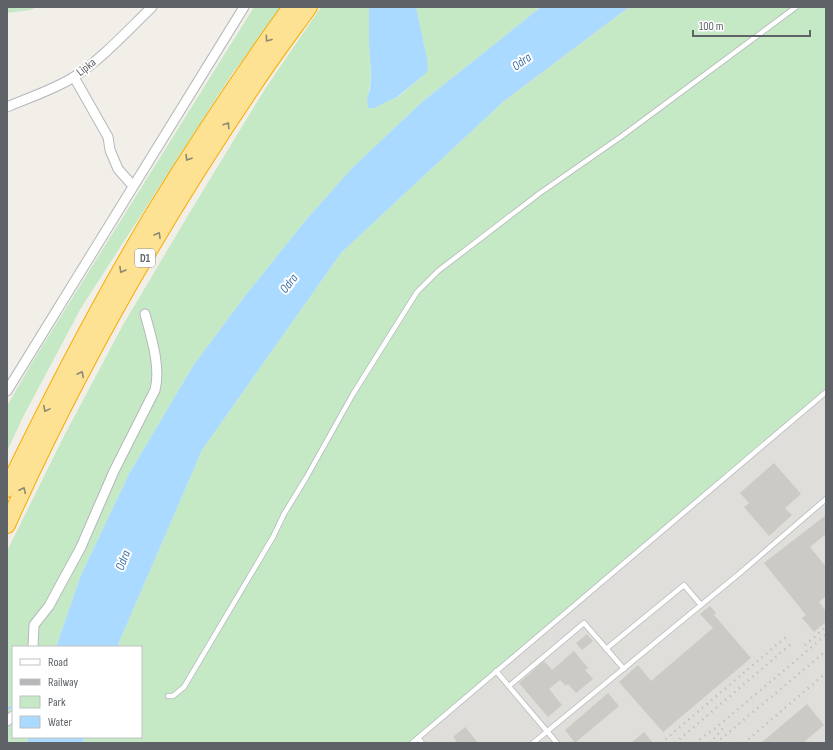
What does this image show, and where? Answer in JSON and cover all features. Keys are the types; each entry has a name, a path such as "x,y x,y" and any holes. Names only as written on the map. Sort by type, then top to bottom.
{"highway":[{"name":"D1","path":"7,489 89,326 152,218 195,147 244,73 291,7"},
{"name":"D1","path":"7,525 53,428 102,334 162,227 208,153 255,82 309,7"}],"street":[{"name":"Lipka","path":"7,107 74,77 103,54 152,7"},
{"path":"7,391 244,7"},
{"path":"74,77 108,137 110,150 118,169 133,186"},
{"path":"33,646 34,625 49,606 81,547 114,471 155,390 155,356 145,314"}],"lane":[{"path":"168,696 173,696 184,687 273,537 284,514 353,394 417,292 438,271 534,197 622,136 796,7"},
{"path":"412,743 826,392"},
{"path":"533,743 701,605 826,499"},
{"path":"606,649 684,586 701,605"},
{"path":"509,686 584,623 624,669"},
{"path":"496,671 557,743"},
{"path":"418,738 422,743"}],"shaded area":[{"path":"826,391 826,743 412,743"}],"green space":[{"path":"7,7 36,7 31,10 7,13"},
{"path":"254,7 281,7 232,74 81,308 23,417 7,451 7,406 33,361"},
{"path":"321,7 369,7 371,77 367,98 375,108 397,98 424,75 427,58 416,7 541,7 422,102 352,168 305,221 245,296 193,366 129,474 81,575 56,646 12,646 12,708 10,714 7,715 7,551 64,436 123,325 265,89"},
{"path":"629,7 826,7 826,392 412,743 83,743 84,738 142,738 142,646 117,646 202,450 341,253 504,101"},
{"path":"12,724 12,738 29,738 27,743 7,743 7,726"}],"water":[{"path":"369,7 416,7 427,58 428,70 396,98 375,108 368,108 367,98 370,89 371,74"},
{"name":"Odra","path":"541,7 629,7 504,101 341,253 202,450 117,646 56,646 81,575 129,474 193,366 245,296 305,221 352,168 422,102"},
{"path":"29,738 84,738 83,743 27,743"}],"building":[{"path":"774,463 801,494 785,508 792,515 769,536 744,507 749,503 740,493"},
{"path":"826,515 826,534 810,547 826,567 826,596 819,602 826,611 826,622 814,632 802,618 806,615 764,563"},
{"path":"710,606 716,613 714,615 751,658 663,732 619,682 638,665 651,681 713,628 700,614"},
{"path":"587,634 593,641 582,650 576,643"},
{"path":"574,651 588,668 585,670 593,679 576,693 568,684 566,686 560,680 549,689 562,705 548,717 519,683 544,661 552,670"},
{"path":"608,693 619,706 575,743 565,730"},
{"path":"807,704 824,725 803,743 761,743"},
{"path":"465,727 478,743 458,743 453,737"},
{"path":"644,732 653,743 631,743"}],"railway":[{"path":"805,645 826,627"},
{"path":"695,743 718,726 826,635"},
{"path":"661,743 786,637"},
{"path":"675,743 791,644"},
{"path":"716,743 826,651"},
{"path":"744,743 826,673"},
{"path":"710,743 726,725"}]}
